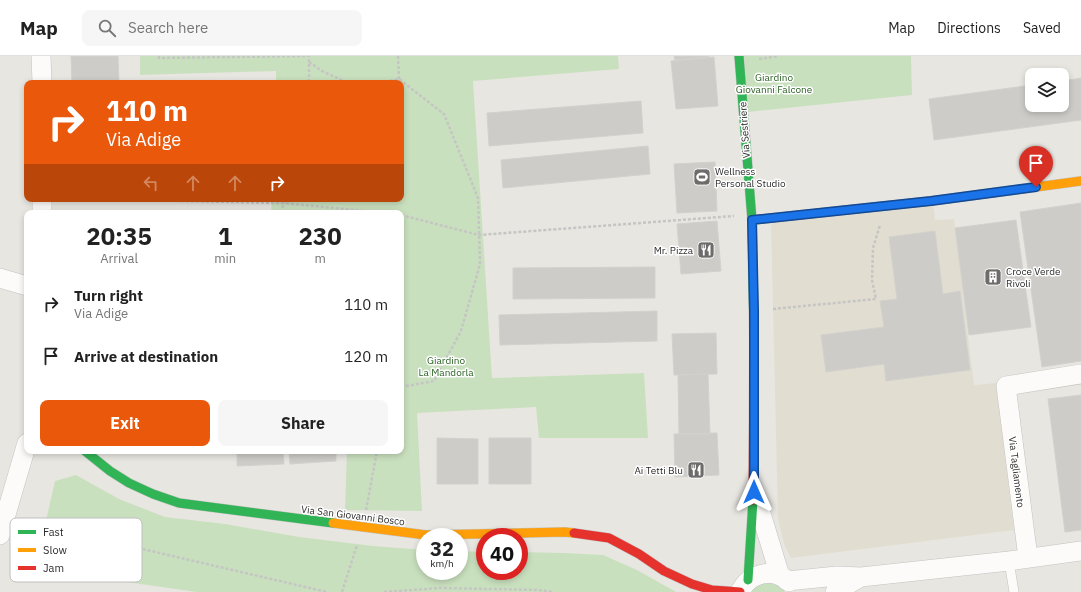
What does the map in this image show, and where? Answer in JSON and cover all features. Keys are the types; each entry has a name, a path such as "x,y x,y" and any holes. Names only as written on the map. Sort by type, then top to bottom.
{"street":[{"path":"41,56 42,80"},
{"name":"Via Sestriere","path":"739,56 752,220 754,310 754,492 742,588"},
{"path":"752,220 873,207 1081,181"},
{"path":"0,278 24,285"},
{"name":"Via Tagliamento","path":"1028,558 1006,386 1081,374"},
{"path":"0,535 24,453"},
{"name":"Via San Giovanni Bosco","path":"89,454 114,475 133,486 156,496 179,503 426,535 565,532 609,538 639,554 664,571 692,584 712,590 742,588"},
{"name":"Via Sestriere","path":"754,492 787,583"},
{"path":"742,588 755,576 763,573 772,574 787,583 837,576 861,577 1028,558 1081,550"},
{"path":"834,592 861,577"}],"lane":[{"path":"1009,560 1014,592"}],"path":[{"path":"159,56 159,58 309,56 309,80"},
{"path":"394,80 399,79 398,56"},
{"path":"309,61 322,70 342,80"},
{"path":"404,83 444,114 478,198 480,264 461,331 434,380 404,386"},
{"path":"233,202 284,203 355,210"},
{"path":"282,210 284,203"},
{"path":"754,310 876,299 872,280 873,248 880,224 879,213 873,207"},
{"path":"404,216 479,235 720,217"},
{"path":"342,592 363,527 376,454"},
{"path":"142,549 327,592"},
{"path":"384,592 440,588 538,590 552,592"}],"shaded area":[{"path":"933,203 935,220 954,219 974,385 996,383 1014,530 791,558 784,544 778,518 771,222"}],"green space":[{"name":"Giardino La Mandorla","path":"140,56 618,56 619,69 473,81 492,378 644,373 648,438 539,438 536,407 417,413 422,511 345,510 347,454 404,454 404,210 271,210 272,202 404,202 404,80 276,80 276,71 140,75"},
{"name":"Giardino Giovanni Falcone","path":"744,56 911,56 912,95 748,112"},
{"path":"76,475 119,499 165,517 225,524 299,537 373,546 416,549 416,580 468,580 468,551 476,552 476,580 528,580 528,552 564,553 603,555 637,570 676,592 197,592 127,582 142,582 142,518 47,518 55,481"},
{"path":"767,582 780,586 785,592 749,592 754,587"}],"building":[{"path":"71,56 118,56 119,80 72,80"},
{"path":"674,56 709,56 709,57 675,60"},
{"path":"714,57 718,106 676,109 671,61"},
{"path":"1081,78 1081,120 934,140 929,99 1025,86 1025,112 1069,112 1069,80"},
{"path":"641,101 643,133 489,146 487,113"},
{"path":"648,146 650,174 503,188 501,160"},
{"path":"715,162 717,211 677,213 674,164"},
{"path":"1081,203 1081,361 1042,367 1020,212"},
{"name":"Croce Verde Rivoli","path":"1016,220 1031,327 969,335 955,228"},
{"path":"717,221 721,271 681,274 677,224"},
{"path":"935,231 943,294 960,291 970,370 886,381 884,364 826,372 821,335 884,327 880,301 897,299 889,237"},
{"path":"655,267 655,298 513,299 513,268"},
{"path":"657,311 657,341 500,345 499,315"},
{"path":"716,333 717,374 674,375 672,334"},
{"path":"708,374 710,434 679,434 678,375"},
{"path":"1081,395 1081,530 1065,532 1048,399"},
{"path":"717,433 719,475 675,477 674,434"},
{"path":"437,438 478,439 478,484 437,484"},
{"path":"489,438 531,438 531,484 489,484"},
{"path":"237,454 283,454 284,464 237,466"},
{"path":"289,454 336,454 336,461 290,464"}],"traffic: fast":[{"path":"739,56 752,220 754,344"},
{"path":"89,454 110,471 129,483 153,494 179,503 333,523"},
{"path":"748,580 753,500"}],"traffic: slow":[{"path":"999,192 1081,181"},
{"path":"333,523 426,535 574,533"}],"traffic: jam":[{"path":"752,220 931,201 999,192"},
{"path":"753,500 754,344"},
{"path":"574,533 609,538 639,554 664,571 692,584 712,590 740,592"}],"place":[{"name":"Wellness Personal Studio","path":"702,177"},
{"name":"Mr. Pizza","path":"706,250"},
{"name":"Croce Verde Rivoli","path":"993,277"},
{"name":"Ai Tetti Blu","path":"696,470"}],"route":[{"path":"754,492 754,310 752,220 931,201 1036,187"}]}
